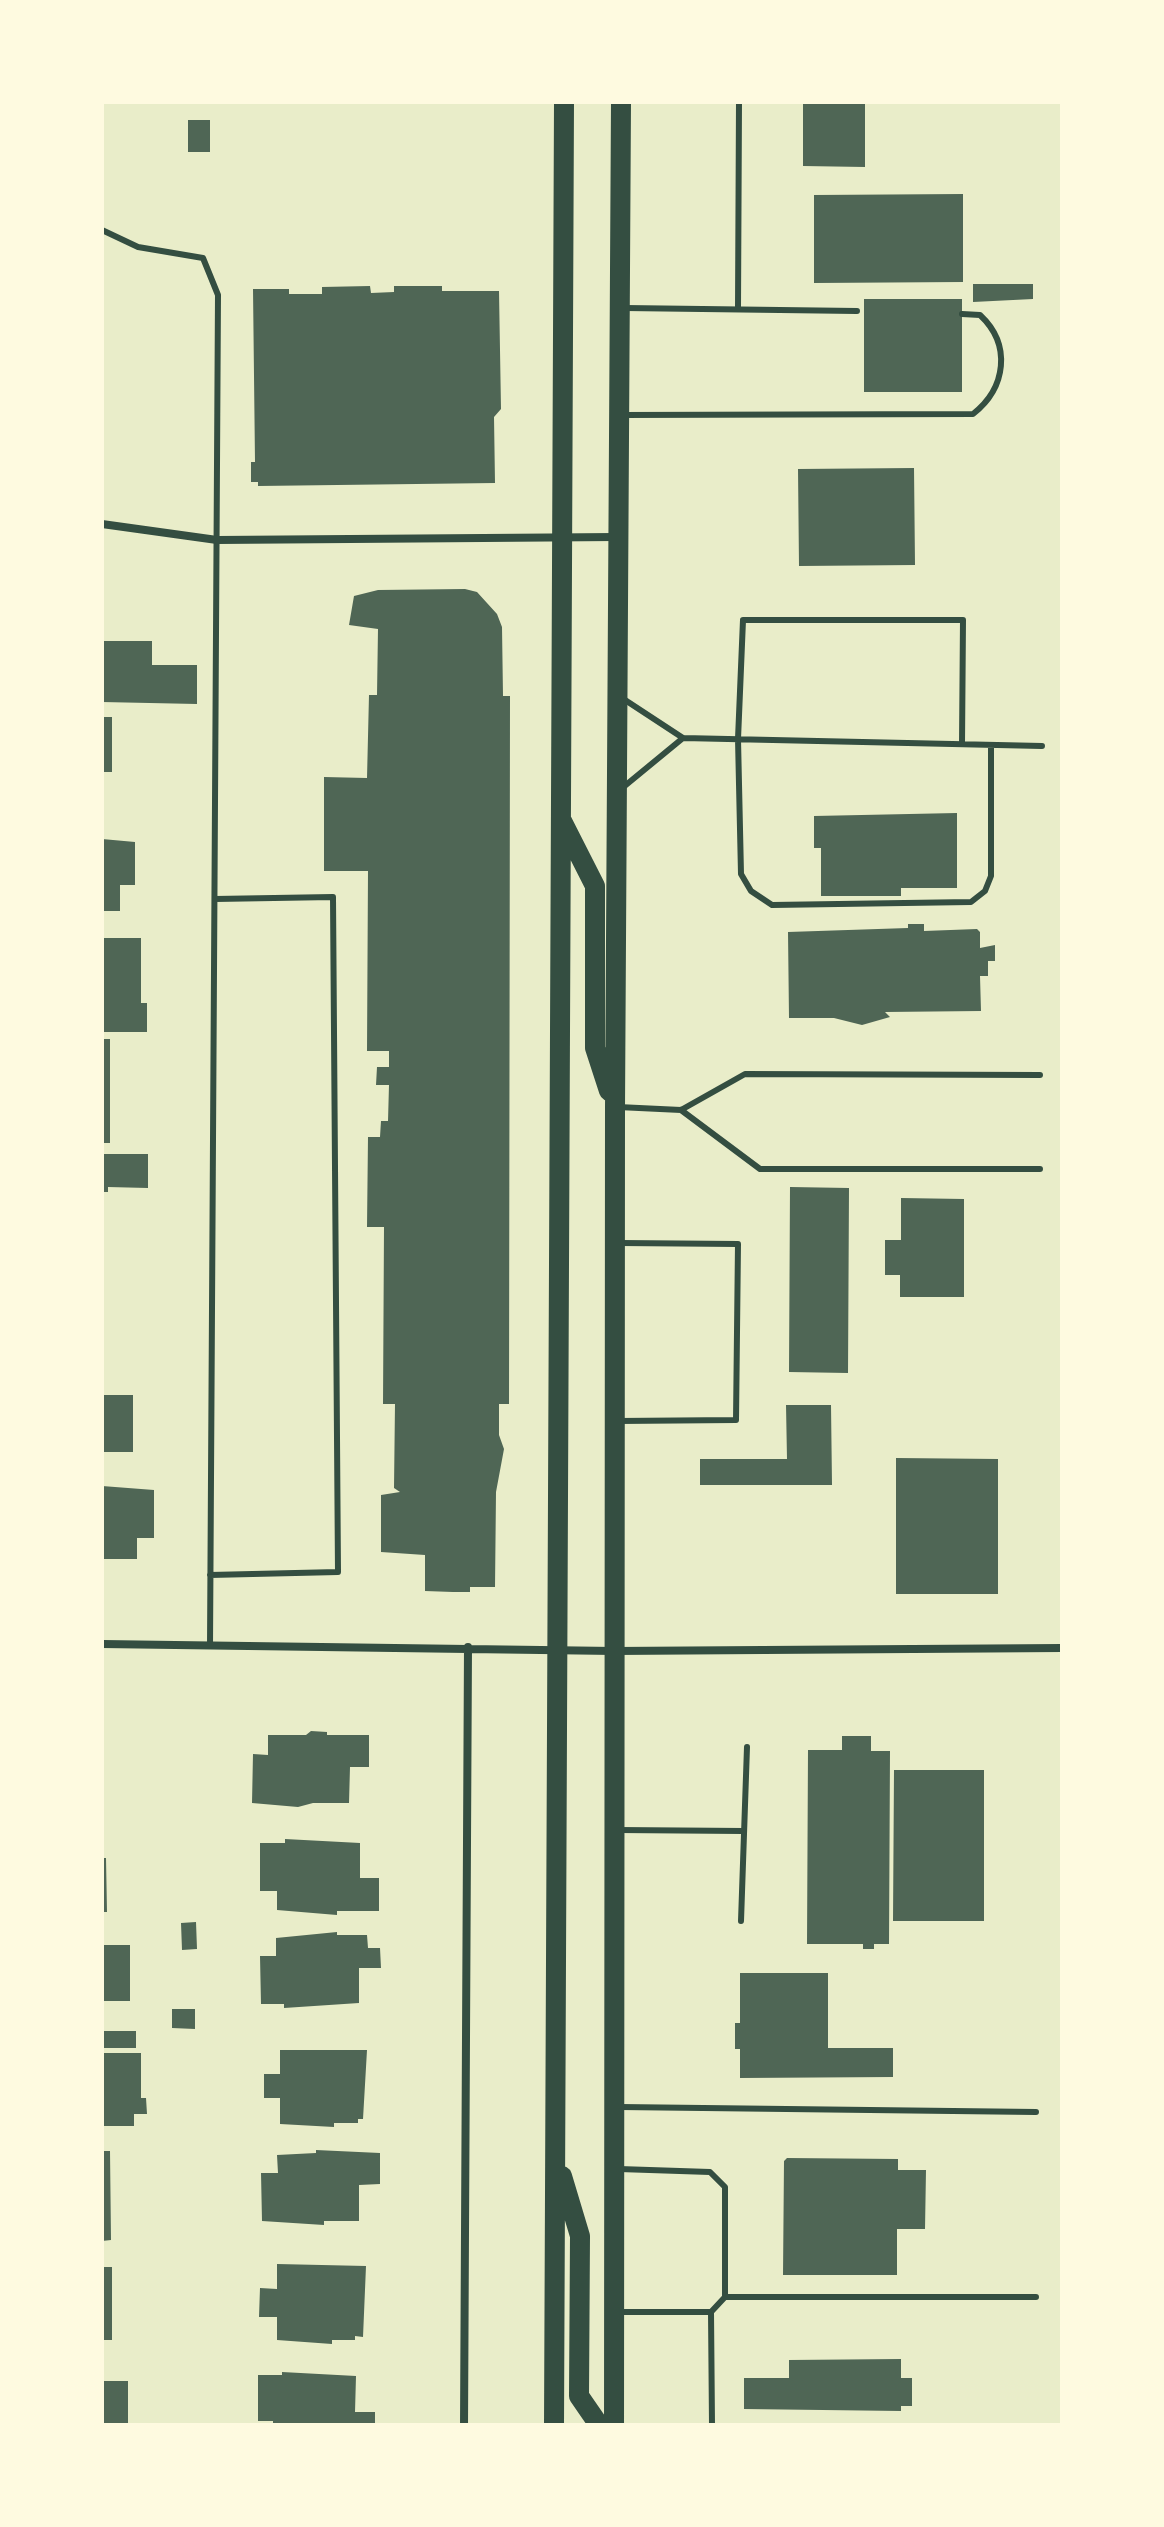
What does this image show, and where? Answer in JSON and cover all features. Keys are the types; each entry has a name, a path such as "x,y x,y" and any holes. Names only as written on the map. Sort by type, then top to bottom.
{"main road":[{"path":"554,2425 564,102"},
{"path":"614,2425 615,1107 621,102"},
{"path":"560,818 595,886 595,1048 615,1107"},
{"path":"555,2153 580,2236 579,2396 599,2425"}],"street":[{"path":"102,524 217,540 617,537"},
{"path":"102,1644 614,1651 1062,1648"},
{"path":"464,2425 468,1647"}],"lane":[{"path":"738,308 739,102"},
{"path":"102,230 138,247 203,258 218,295 210,1644"},
{"path":"619,308 857,311"},
{"path":"618,415 973,414 991,399 999,379 1000,351 994,328 987,321 980,315 962,314"},
{"path":"962,744 963,620 743,620 738,739 741,874 751,891 772,905 971,902 985,891 991,876 991,745"},
{"path":"617,695 683,738 1042,746"},
{"path":"616,793 683,738"},
{"path":"210,1575 338,1572 333,897 215,899"},
{"path":"615,1107 681,1110 745,1074 1040,1075"},
{"path":"681,1110 760,1169 1040,1169"},
{"path":"615,1243 738,1244 738,1258 736,1420 615,1421"},
{"path":"741,1921 747,1747"},
{"path":"615,1830 743,1831"},
{"path":"616,2106 1036,2112"},
{"path":"615,2169 710,2172 725,2187 725,2297 711,2312 712,2425"},
{"path":"725,2297 1036,2297"},
{"path":"615,2312 711,2312"}],"building":[{"path":"803,102 865,102 865,167 803,166"},
{"path":"188,120 210,120 210,152 188,152"},
{"path":"963,194 963,282 814,283 814,195"},
{"path":"973,284 1033,284 1033,299 973,302"},
{"path":"370,286 371,293 394,292 394,286 442,286 442,291 499,291 501,409 494,417 495,483 258,486 258,482 251,482 251,462 255,462 253,289 289,289 289,294 322,294 322,287"},
{"path":"864,299 962,299 962,392 864,392"},
{"path":"914,468 915,565 799,566 798,469"},
{"path":"465,589 477,592 497,614 502,627 503,696 510,696 509,1404 499,1404 499,1435 504,1449 496,1492 495,1587 470,1587 470,1592 453,1592 425,1591 425,1555 381,1552 381,1495 400,1492 394,1488 395,1404 383,1404 384,1227 367,1227 368,1137 380,1137 381,1121 388,1121 389,1085 376,1085 377,1067 389,1067 389,1051 367,1051 368,871 324,871 324,777 367,778 369,695 377,695 378,629 349,625 354,596 378,590"},
{"path":"102,641 152,641 152,665 197,665 197,704 102,702"},
{"path":"102,717 112,717 112,772 102,772"},
{"path":"957,813 957,888 901,888 901,896 821,896 821,848 814,848 814,816"},
{"path":"102,839 135,842 135,885 120,885 120,911 102,911"},
{"path":"908,924 924,924 924,931 977,929 980,932 980,948 995,945 995,961 988,961 988,976 980,976 981,1011 885,1012 890,1017 862,1025 834,1018 789,1018 788,932 908,928"},
{"path":"102,938 141,938 141,1003 147,1003 147,1032 102,1032"},
{"path":"102,1039 110,1039 110,1143 102,1143"},
{"path":"102,1154 148,1154 148,1188 108,1187 108,1192 102,1192"},
{"path":"790,1187 849,1188 848,1373 789,1372"},
{"path":"901,1198 964,1199 964,1297 900,1297 900,1275 885,1275 885,1240 901,1240"},
{"path":"102,1395 133,1395 133,1452 102,1452"},
{"path":"786,1405 831,1405 832,1485 700,1485 700,1459 787,1459"},
{"path":"896,1458 998,1459 998,1594 896,1594"},
{"path":"102,1486 154,1490 154,1538 137,1538 137,1559 102,1559"},
{"path":"311,1731 327,1732 327,1735 369,1735 369,1767 350,1767 349,1803 313,1803 298,1807 252,1803 253,1754 268,1755 268,1735 306,1735"},
{"path":"842,1736 871,1736 871,1751 890,1751 889,1944 874,1944 874,1949 863,1949 863,1944 807,1944 808,1750 842,1750"},
{"path":"894,1770 984,1770 984,1921 893,1921"},
{"path":"285,1839 360,1843 360,1878 379,1878 379,1911 337,1911 337,1915 277,1910 277,1891 260,1891 260,1843 285,1843"},
{"path":"102,1858 106,1858 107,1912 102,1912"},
{"path":"196,1922 197,1949 182,1950 181,1923"},
{"path":"337,1932 337,1935 367,1935 368,1948 380,1948 381,1968 359,1968 359,2003 284,2008 284,2004 261,2004 260,1956 276,1956 276,1938"},
{"path":"102,1945 130,1945 130,2001 102,2001"},
{"path":"740,1973 828,1973 828,2048 893,2048 893,2077 740,2078 740,2049 735,2049 735,2023 740,2023"},
{"path":"172,2009 195,2009 195,2029 172,2028"},
{"path":"102,2031 136,2031 136,2048 102,2048"},
{"path":"280,2050 367,2050 363,2119 358,2119 358,2123 334,2123 334,2127 280,2124 280,2098 264,2098 264,2074 280,2074"},
{"path":"102,2053 141,2053 141,2098 146,2098 147,2114 134,2114 134,2126 102,2126"},
{"path":"316,2150 380,2153 380,2184 359,2185 359,2221 324,2221 324,2225 262,2221 261,2173 278,2173 277,2155 316,2153"},
{"path":"102,2151 110,2151 111,2240 102,2241"},
{"path":"787,2158 898,2159 898,2170 926,2170 925,2229 897,2229 897,2275 783,2275 784,2161"},
{"path":"277,2264 366,2266 363,2337 332,2340 332,2344 277,2340 277,2317 259,2317 260,2288 277,2289"},
{"path":"102,2267 112,2267 112,2340 102,2340"},
{"path":"901,2359 901,2378 912,2378 912,2406 901,2406 901,2411 744,2409 744,2378 789,2378 789,2360"},
{"path":"282,2372 356,2376 355,2412 375,2412 375,2425 273,2425 273,2421 258,2421 258,2375 282,2375"},
{"path":"102,2381 128,2381 128,2425 102,2425"}]}
